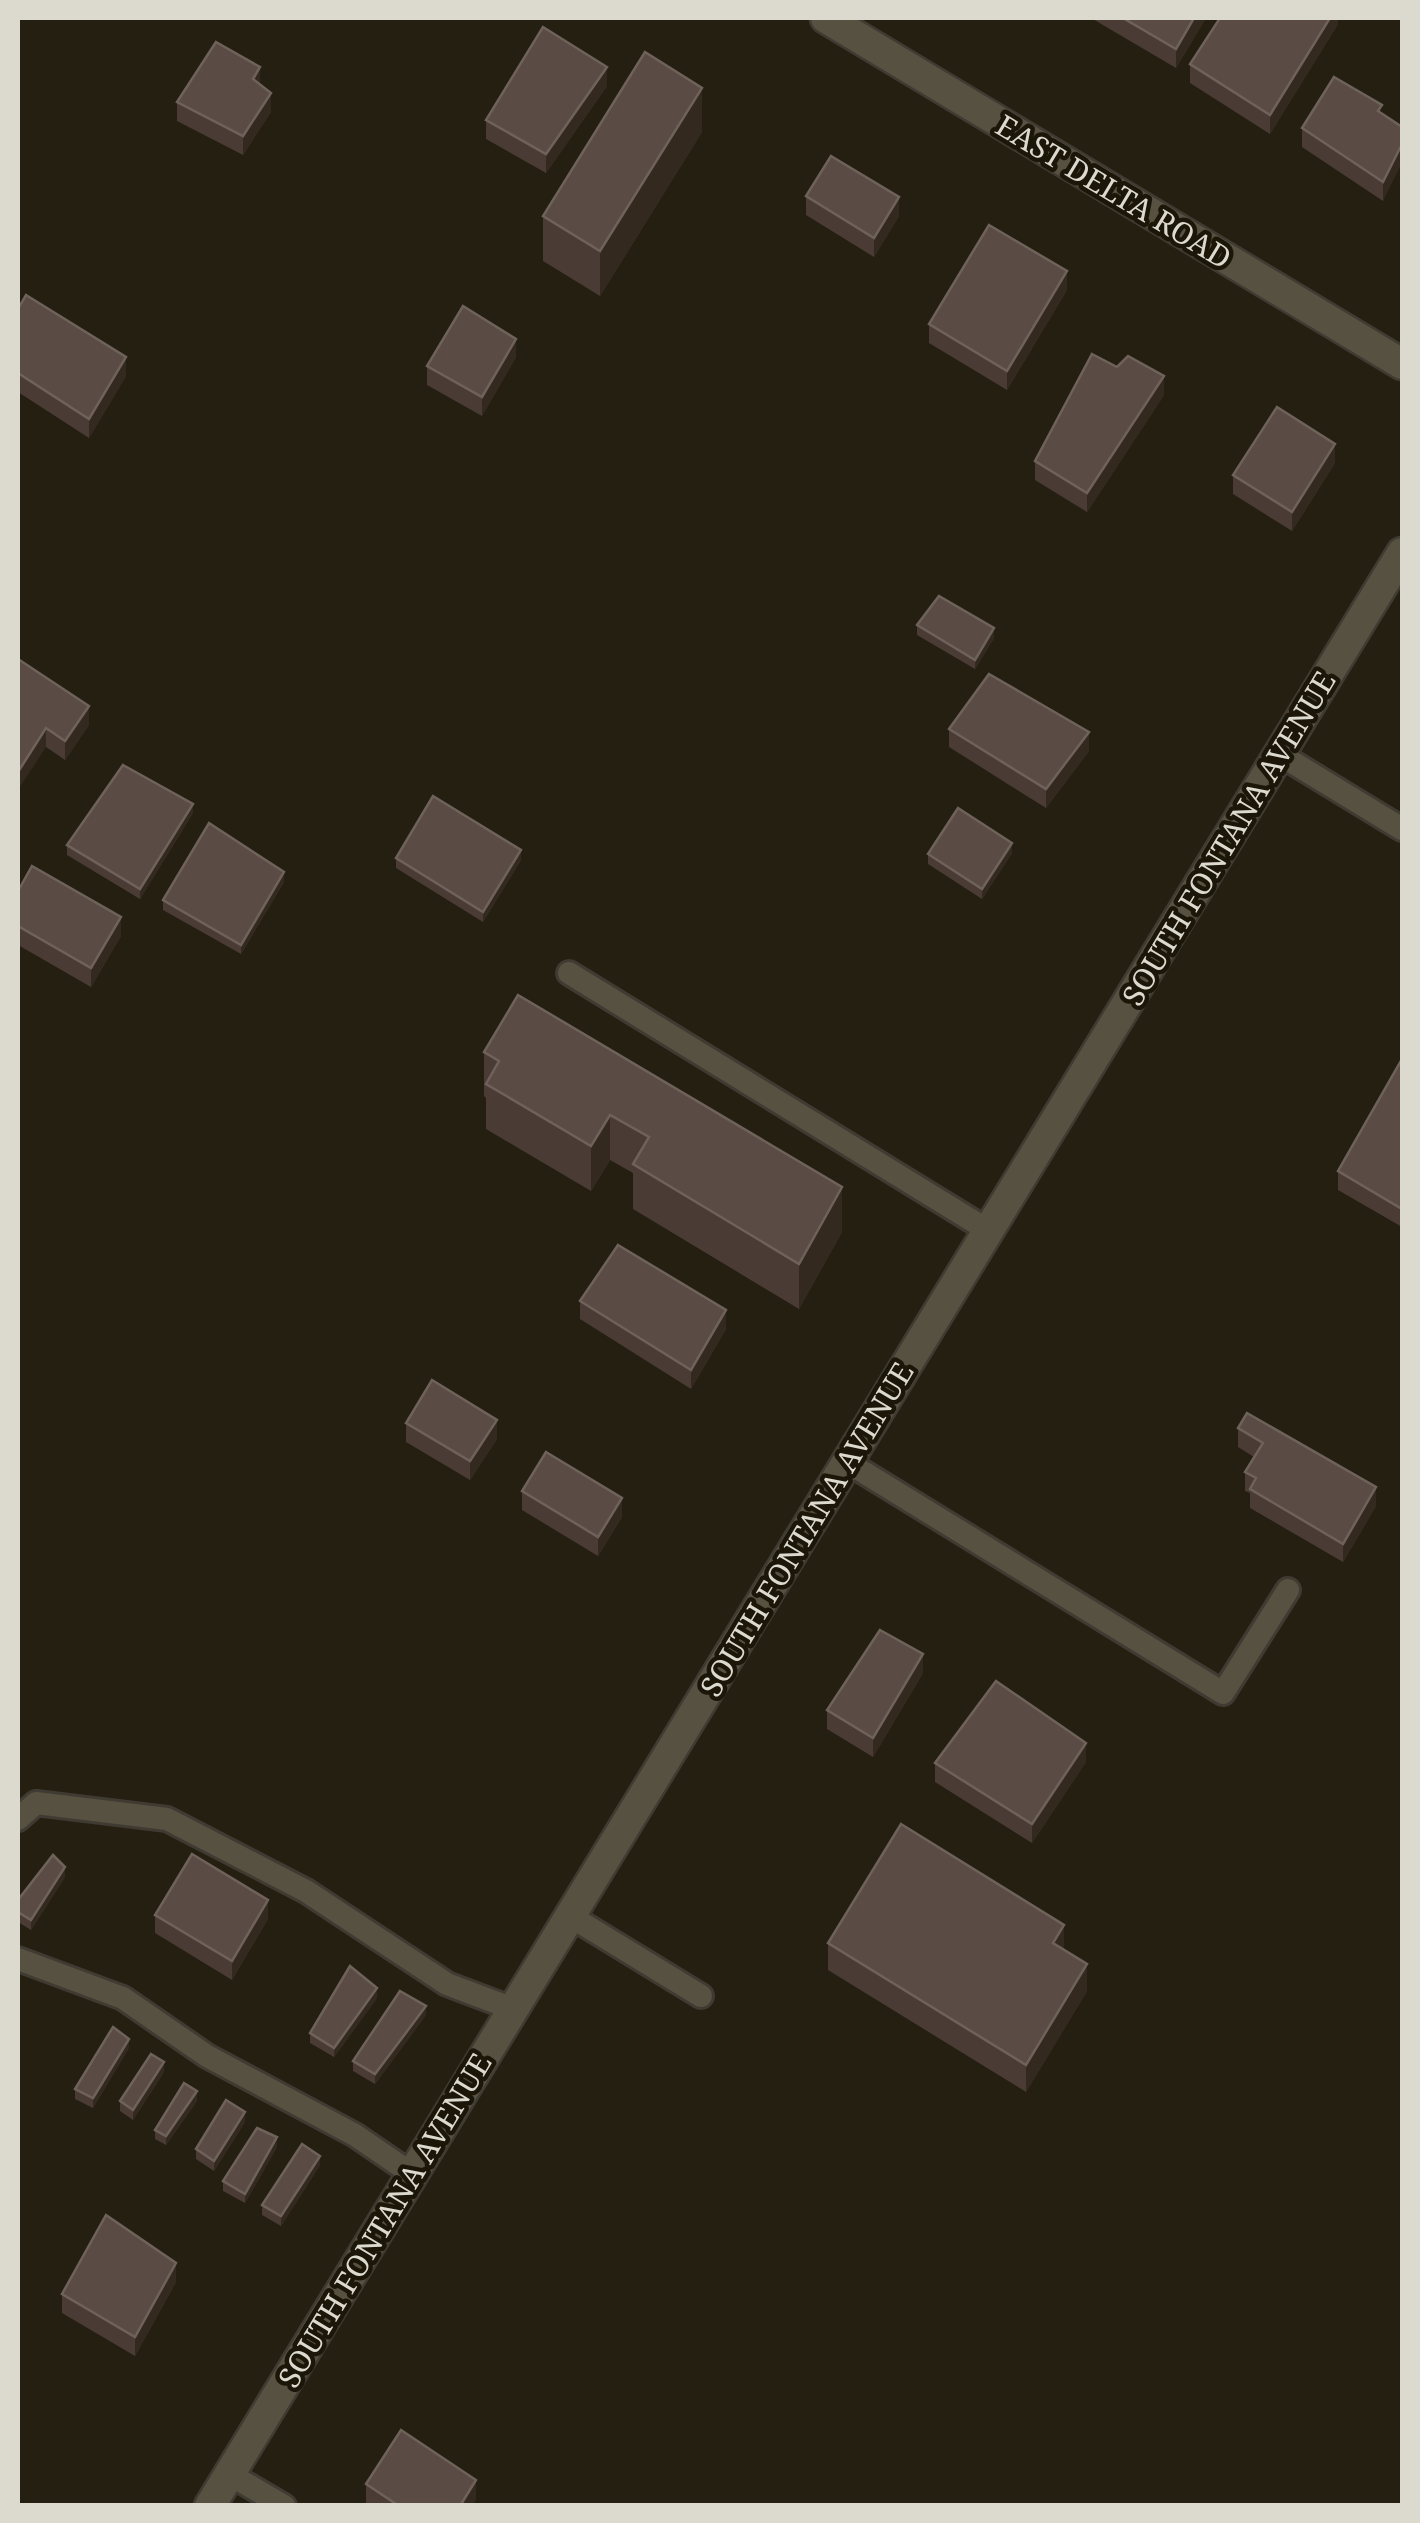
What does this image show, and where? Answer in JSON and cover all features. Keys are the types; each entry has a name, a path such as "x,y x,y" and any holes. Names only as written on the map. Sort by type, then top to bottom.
{"street":[{"name":"EAST DELTA ROAD","path":"826,18 1402,364"},
{"name":"SOUTH FONTANA AVENUE","path":"210,2506 1402,552"}],"lane":[{"path":"1279,754 1402,830"},
{"path":"569,973 988,1231"},
{"path":"848,1462 1224,1693 1288,1590"},
{"path":"18,1819 36,1803 167,1819 306,1891 447,1984 513,2010"},
{"path":"570,1916 702,1996"},
{"path":"18,1959 124,1998 206,2056 354,2136 412,2174"},
{"path":"229,2474 284,2506"}],"building":[{"path":"1123,18 1194,18 1176,49"},
{"path":"1220,18 1330,18 1270,115 1190,64"},
{"path":"543,27 607,67 546,154 486,120"},
{"path":"216,42 260,67 253,79 271,93 243,136 177,102"},
{"path":"645,52 702,88 600,251 543,216"},
{"path":"1334,77 1382,105 1378,111 1402,127 1402,144 1383,182 1302,128"},
{"path":"831,156 899,197 874,238 806,196"},
{"path":"989,225 1067,271 1007,371 929,324"},
{"path":"26,295 126,357 89,419 18,373 18,309"},
{"path":"463,306 516,339 482,397 427,366"},
{"path":"1092,354 1117,367 1128,356 1164,376 1087,493 1035,461"},
{"path":"1277,407 1335,444 1292,512 1233,475"},
{"path":"939,596 994,628 975,660 917,625"},
{"path":"18,659 89,706 65,741 46,728 18,772"},
{"path":"989,674 1089,732 1046,789 949,729"},
{"path":"123,765 193,804 140,889 67,845"},
{"path":"433,796 521,850 483,912 396,858"},
{"path":"958,808 1012,843 982,889 928,854"},
{"path":"209,823 284,872 241,945 163,900"},
{"path":"32,866 121,917 91,968 18,926 18,891"},
{"path":"518,995 842,1187 799,1264 633,1164 649,1137 610,1115 591,1146 486,1084 499,1061 484,1052"},
{"path":"1402,1059 1402,1209 1338,1171"},
{"path":"618,1245 726,1310 691,1370 580,1301"},
{"path":"432,1380 497,1420 470,1461 406,1423"},
{"path":"1247,1413 1376,1487 1343,1544 1250,1489 1256,1478 1245,1472 1263,1443 1238,1428"},
{"path":"546,1452 622,1498 598,1537 522,1491"},
{"path":"880,1630 923,1654 873,1738 827,1710"},
{"path":"996,1681 1086,1743 1032,1824 935,1763"},
{"path":"901,1824 1064,1925 1053,1943 1087,1964 1026,2065 828,1943"},
{"path":"192,1854 268,1900 232,1961 155,1915"},
{"path":"53,1855 65,1867 31,1920 18,1912 18,1900"},
{"path":"350,1966 377,1988 334,2048 310,2033"},
{"path":"400,1991 426,2006 375,2074 353,2061"},
{"path":"113,2027 129,2039 93,2098 75,2089"},
{"path":"151,2054 164,2062 133,2110 120,2101"},
{"path":"184,2083 197,2091 166,2136 155,2130"},
{"path":"226,2100 245,2112 214,2161 196,2149"},
{"path":"257,2128 277,2137 245,2194 223,2181"},
{"path":"302,2144 320,2156 281,2216 262,2205"},
{"path":"106,2215 176,2263 135,2337 62,2294"},
{"path":"401,2430 476,2480 460,2506 399,2506 366,2484"}]}
